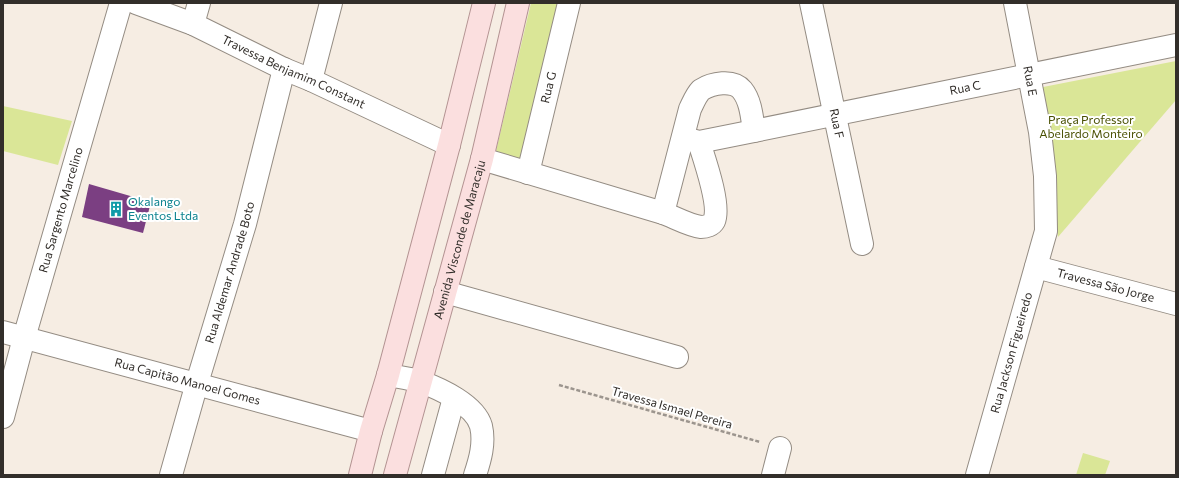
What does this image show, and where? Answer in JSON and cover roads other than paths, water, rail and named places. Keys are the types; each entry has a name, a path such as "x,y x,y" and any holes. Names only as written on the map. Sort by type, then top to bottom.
{"main road":[{"path":"360,475 449,145 484,3"},
{"name":"Avenida Visconde de Maracaju","path":"395,475 482,159 518,3"}],"street":[{"name":"Rua Sargento Marcelino","path":"3,417 24,338 121,3"},
{"name":"Travessa Benjamim Constant","path":"136,3 193,24 284,69 311,80 449,145"},
{"path":"193,24 199,3"},
{"path":"311,80 331,3"},
{"name":"Rua G","path":"528,172 569,3"},
{"name":"Rua F","path":"811,3 836,115 862,244"},
{"name":"Rua E","path":"1015,3 1040,132 1045,176 1046,231"},
{"name":"Rua C","path":"691,140 754,132 1176,45"},
{"name":"Rua Aldemar Andrade Boto","path":"171,475 196,383 245,224 284,69"},
{"path":"482,159 663,213 700,227 711,225 716,216 713,190 691,140 690,109 695,99 701,91 720,83 736,84 743,90 748,100 754,132"},
{"path":"663,213 691,140"},
{"name":"Rua Jackson Figueiredo","path":"977,475 1046,231"},
{"name":"Travessa São Jorge","path":"1036,267 1176,304"},
{"path":"445,292 677,357"},
{"name":"Rua Capitão Manoel Gomes","path":"3,332 371,431"},
{"path":"388,375 420,382 443,391 469,408 478,419 481,427 482,446 476,475"},
{"path":"433,475 454,398"},
{"path":"773,475 780,448"}],"place":[{"name":"Okalango Eventos Ltda","path":"116,209"}],"park label":[{"name":"Praça Professor Abelardo Monteiro","path":"1091,127"}]}
